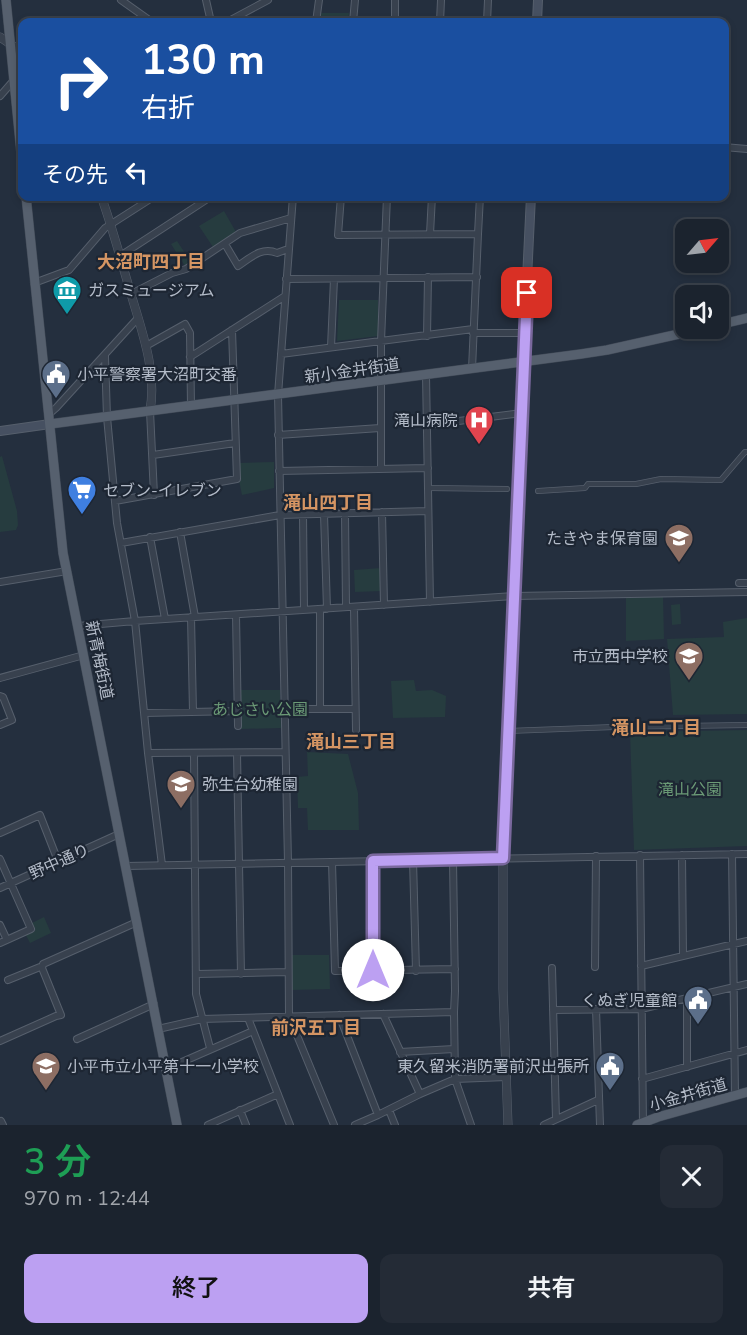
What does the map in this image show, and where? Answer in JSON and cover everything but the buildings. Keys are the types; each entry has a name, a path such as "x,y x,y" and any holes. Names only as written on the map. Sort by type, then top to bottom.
{"main road":[{"path":"6,0 18,120"},
{"path":"537,18 538,0"},
{"name":"新青梅街道","path":"26,201 60,532 177,1125"},
{"path":"523,362 531,201"},
{"path":"729,322 747,318"},
{"name":"新小金井街道","path":"0,431 49,419 107,417 607,351 675,335"},
{"name":"小金井街道","path":"641,1124 747,1092"}],"street":[{"path":"121,0 130,3 147,18"},
{"path":"206,0 210,18"},
{"path":"234,18 268,0"},
{"path":"317,18 319,0"},
{"path":"353,18 355,0"},
{"path":"394,18 396,0"},
{"path":"440,18 441,0"},
{"path":"487,18 488,0"},
{"path":"0,37 18,49"},
{"path":"0,96 14,79"},
{"path":"729,147 747,149"},
{"path":"103,201 150,362 154,495"},
{"path":"34,283 69,270 105,228 147,201"},
{"path":"120,256 204,201"},
{"path":"293,201 278,394 289,1016 334,1125"},
{"path":"341,201 338,235 478,234"},
{"path":"381,469 380,381 387,201"},
{"path":"430,234 432,201"},
{"path":"472,369 480,201"},
{"path":"131,294 186,268 240,233 291,218"},
{"path":"225,244 238,266 259,252 270,250 277,253 288,249"},
{"path":"286,279 477,277"},
{"path":"427,336 428,278"},
{"path":"331,347 334,279"},
{"path":"190,357 285,296"},
{"path":"49,419 56,408 138,318"},
{"path":"146,346 185,324 190,333 191,406"},
{"path":"115,501 237,479 232,330"},
{"path":"280,354 473,331 525,333"},
{"path":"105,356 107,417 115,501 135,621 162,865"},
{"path":"508,1125 503,988 503,858 523,362"},
{"path":"426,375 430,602"},
{"path":"427,425 522,413"},
{"path":"278,435 380,428"},
{"path":"153,455 235,442"},
{"path":"538,491 585,488 588,484 636,484 661,479 721,480 747,452"},
{"path":"279,471 428,468"},
{"path":"428,488 507,489"},
{"path":"121,543 280,515 428,511"},
{"path":"382,512 384,605"},
{"path":"345,513 346,607"},
{"path":"303,514 304,610"},
{"path":"320,708 324,514"},
{"path":"180,532 193,617 193,712"},
{"path":"150,537 165,619"},
{"path":"0,582 67,571"},
{"path":"739,583 747,583"},
{"path":"78,626 514,597 747,592"},
{"path":"354,607 356,730"},
{"path":"236,615 238,726"},
{"path":"0,678 84,655"},
{"path":"0,696 12,720 0,725"},
{"path":"284,709 355,709"},
{"path":"144,713 237,711"},
{"path":"508,731 747,725"},
{"path":"148,753 285,752"},
{"path":"194,753 196,994 210,1048"},
{"path":"237,753 241,974"},
{"path":"0,833 40,815 58,861"},
{"name":"野中通り","path":"0,888 119,834"},
{"path":"732,854 735,1095"},
{"path":"126,866 747,854"},
{"path":"640,855 641,1124"},
{"path":"682,855 683,956"},
{"path":"595,967 596,856"},
{"path":"0,859 32,929 3,942 0,925"},
{"path":"413,860 416,971"},
{"path":"453,860 455,1079 471,1125"},
{"path":"373,861 373,970"},
{"path":"332,862 335,971 455,969"},
{"path":"42,968 44,964 137,922"},
{"path":"641,966 747,941"},
{"path":"8,980 39,967 42,968"},
{"path":"0,1041 61,1015 42,968"},
{"path":"552,968 556,1119"},
{"path":"197,974 288,972"},
{"path":"553,1010 641,1009 747,984"},
{"path":"687,998 687,1067"},
{"path":"77,1040 153,1004"},
{"path":"597,1009 600,1125"},
{"path":"158,1029 202,1019 454,1012"},
{"path":"383,1014 420,1094"},
{"path":"339,1015 378,1115"},
{"path":"248,1017 290,1125"},
{"path":"166,1069 253,1031"},
{"path":"400,1052 454,1049"},
{"path":"642,1079 747,1050"},
{"path":"355,1125 455,1079 507,1077"},
{"path":"208,1125 278,1094"},
{"path":"544,1125 598,1100"},
{"path":"240,1110 246,1125"},
{"path":"388,1110 395,1125"}],"green space":[{"path":"321,13 349,13 348,18 320,18"},
{"path":"224,211 236,232 213,247 199,226"},
{"path":"177,241 191,262 185,266 171,244"},
{"path":"339,300 378,300 378,336 337,341"},
{"path":"2,456 17,511 18,525 16,530 0,532 0,457"},
{"path":"274,462 274,488 242,495 239,463"},
{"path":"381,568 382,591 355,592 354,570"},
{"path":"663,596 664,639 626,641 626,598"},
{"path":"680,604 681,624 672,625 671,605"},
{"path":"747,618 747,714 673,715 667,639 724,637 723,622"},
{"path":"414,680 416,691 432,690 446,696 445,717 393,718 391,681"},
{"name":"あじさい公園","path":"240,690 280,690 281,728 240,729"},
{"name":"滝山公園","path":"747,730 747,846 634,850 630,732"},
{"path":"307,752 348,754 358,793 359,830 308,830 307,808 298,808 297,777 308,776"},
{"path":"44,917 51,933 30,943 26,935 35,931 32,923"},
{"path":"291,955 329,955 330,989 291,990"}],"place":[{"name":"ガスミュージアム","path":"67,316"},
{"name":"小平警察署大沼町交番","path":"56,400"},
{"name":"滝山病院","path":"479,446"},
{"name":"セブン-イレブン","path":"82,516"},
{"name":"たきやま保育園","path":"679,564"},
{"name":"市立西中学校","path":"689,682"},
{"name":"弥生台幼稚園","path":"181,810"},
{"name":"くぬぎ児童館","path":"698,1026"},
{"name":"小平市立小平第十一小学校","path":"46,1092"},
{"name":"東久留米消防署前沢出張所","path":"610,1092"}],"district":[{"name":"大沼町四丁目","path":"151,262"},
{"name":"滝山四丁目","path":"328,503"},
{"name":"滝山二丁目","path":"656,728"},
{"name":"滝山三丁目","path":"351,742"},
{"name":"前沢五丁目","path":"316,1028"}],"route":[{"path":"373,970 373,861 503,858 527,293"}]}
